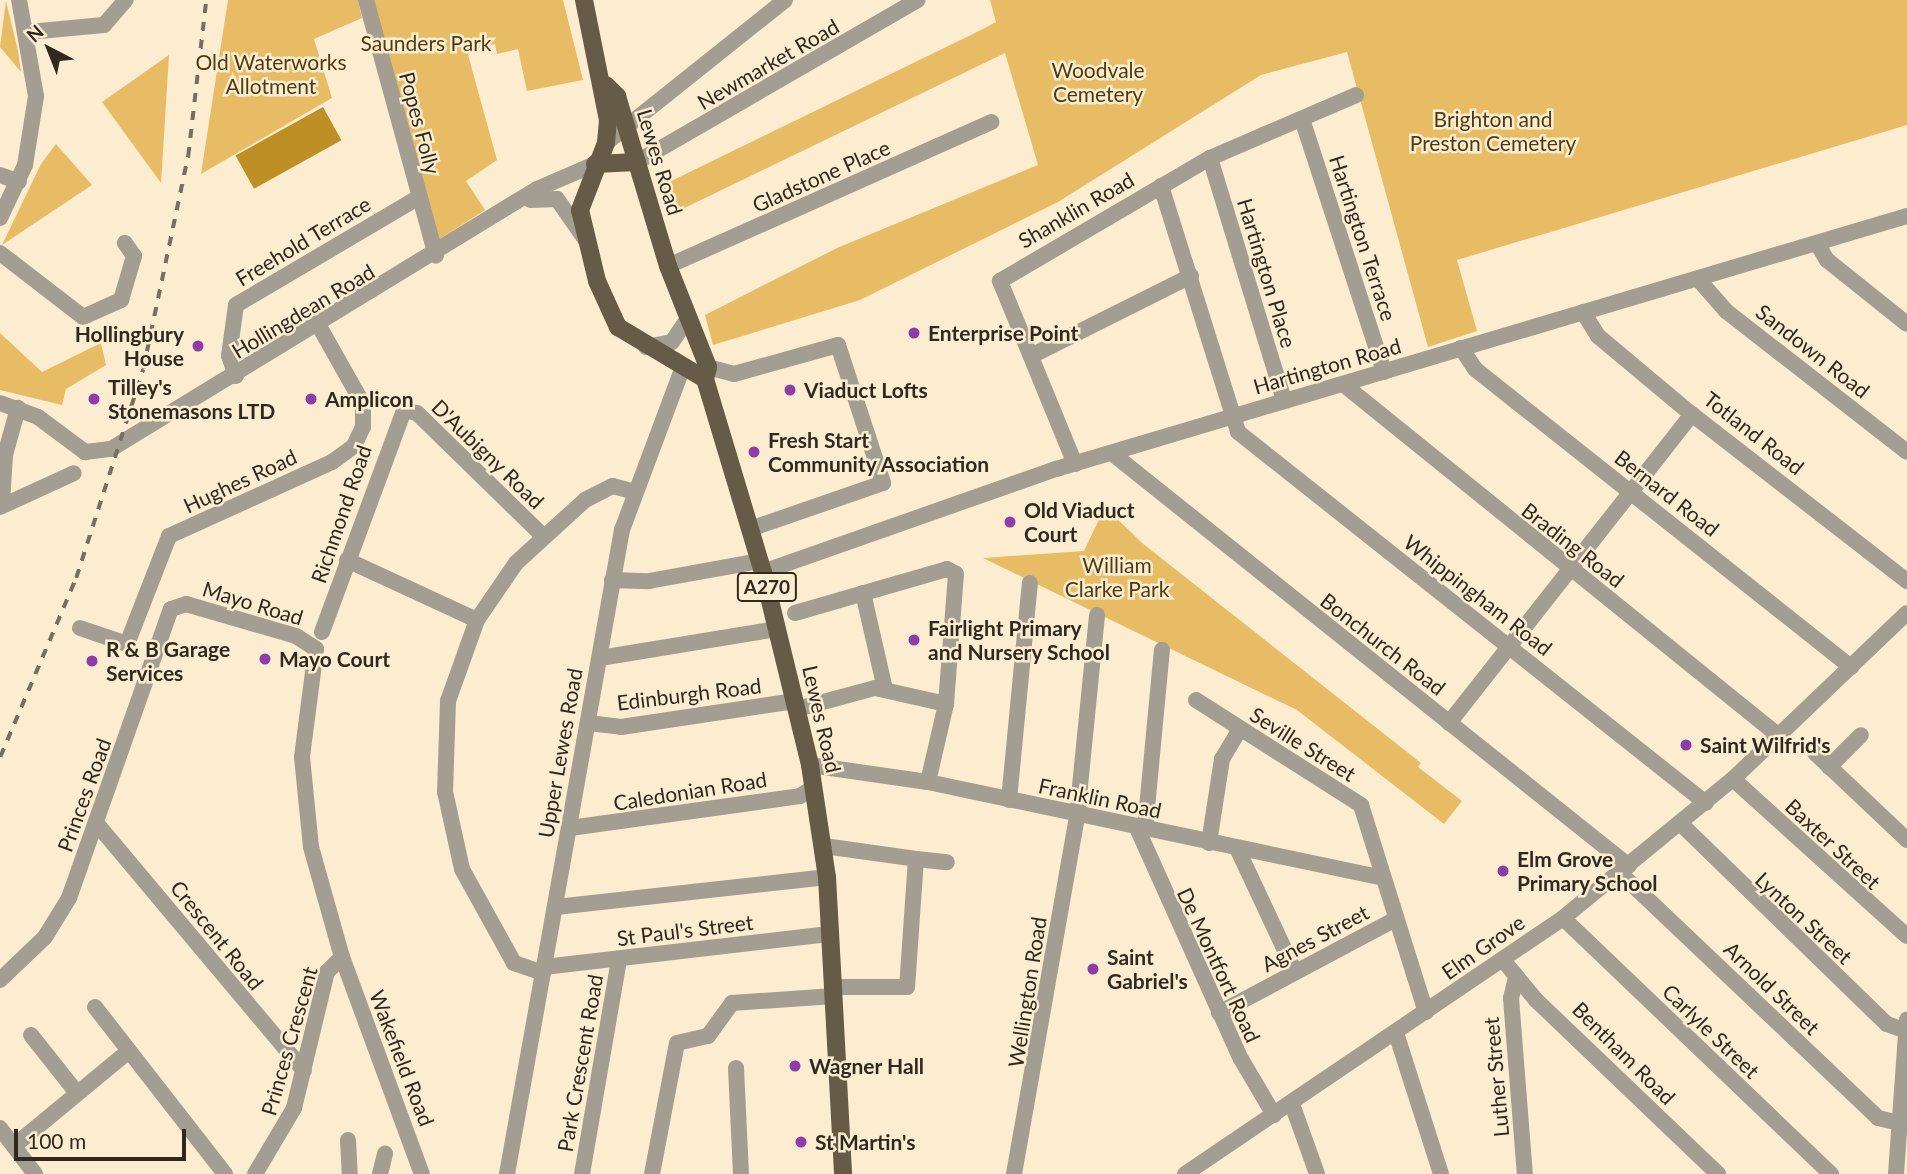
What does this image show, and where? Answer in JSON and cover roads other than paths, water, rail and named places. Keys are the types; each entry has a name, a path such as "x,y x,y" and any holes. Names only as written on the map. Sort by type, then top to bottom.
{"main road":[{"name":"Lewes Road","path":"584,0 606,85 606,143 595,164 580,206 585,239 613,320 646,347 683,367 706,373"},
{"name":"Lewes Road","path":"606,85 617,96 689,335 706,373 778,629 810,765 827,877 831,934 830,993 843,1174"},
{"path":"595,164 637,162"},
{"name":"Upper Lewes Road","path":"683,367 689,335"}],"street":[{"path":"0,218 19,182 36,96 29,32 19,0"},
{"path":"29,32 104,25 126,0"},
{"name":"Popes Folly","path":"366,0 436,256"},
{"path":"606,143 627,130 785,0"},
{"name":"Newmarket Road","path":"637,162 918,0"},
{"name":"Shanklin Road","path":"1075,464 1000,281 1210,158 1356,95"},
{"name":"Hartington Terrace","path":"1302,118 1384,372"},
{"name":"Gladstone Place","path":"668,266 991,122"},
{"name":"Hartington Place","path":"1210,158 1284,400"},
{"name":"Hollingdean Road","path":"18,408 85,452 127,441 436,256 537,189 595,164"},
{"path":"0,176 19,182"},
{"name":"Whippingham Road","path":"1161,186 1233,415 1244,438 1706,803"},
{"name":"Freehold Terrace","path":"236,376 229,356 236,305 419,197"},
{"path":"507,209 554,198 585,239"},
{"name":"Hartington Road","path":"612,580 659,579 761,566 1233,415 1907,216"},
{"path":"0,253 83,317 121,300 134,256 125,243"},
{"path":"1818,243 1827,260 1907,324"},
{"path":"1031,356 1191,276"},
{"name":"Sandown Road","path":"1698,279 1726,311 1907,452"},
{"name":"Totland Road","path":"1583,313 1598,336 1692,414 1907,581"},
{"name":"Hughes Road","path":"80,628 127,644 169,537 332,462 354,446 364,424 362,400 319,326"},
{"path":"646,347 689,335"},
{"path":"706,373 734,374 838,345 883,485 750,529"},
{"name":"Bernard Road","path":"1461,348 1475,369 1851,667"},
{"name":"Upper Lewes Road","path":"507,1174 589,723 612,580 632,491 683,367"},
{"name":"Brading Road","path":"1343,384 1779,736"},
{"path":"0,403 18,408 5,455 1,505 26,500 74,473"},
{"name":"D'Aubigny Road","path":"402,411 417,413 541,535"},
{"name":"Richmond Road","path":"322,632 402,411"},
{"path":"1449,723 1692,414"},
{"name":"Bonchurch Road","path":"1113,454 1449,723 1625,869"},
{"path":"543,970 520,969 490,927 462,869 447,811 449,701 477,620 541,535 610,486 632,491"},
{"path":"347,560 477,620"},
{"path":"795,614 863,593 955,572 946,704 928,782"},
{"path":"1009,800 1030,583"},
{"path":"863,593 885,689 946,704"},
{"name":"Mayo Road","path":"176,605 296,636 316,649 303,733 303,791 311,847 342,957"},
{"name":"Princes Road","path":"0,980 60,914 97,824 176,605"},
{"name":"Wellington Road","path":"1014,1174 1077,816 1097,615"},
{"name":"Elm Grove","path":"1185,1174 1563,918 1706,803 1851,667 1903,623"},
{"path":"600,658 778,629"},
{"path":"1141,829 1162,650"},
{"name":"Edinburgh Road","path":"589,723 621,727 796,705 885,689"},
{"name":"Seville Street","path":"1196,700 1361,805 1380,877 1426,1012"},
{"path":"1209,843 1222,759 1240,729"},
{"path":"1829,767 1861,735"},
{"path":"1815,754 1907,840"},
{"name":"Franklin Road","path":"810,765 928,782 1077,816 1380,877"},
{"name":"Baxter Street","path":"1733,779 1907,936"},
{"name":"Caledonian Road","path":"570,828 800,796 814,787"},
{"name":"Crescent Road","path":"97,824 304,1071"},
{"name":"Lynton Street","path":"1681,824 1887,1024 1907,1025"},
{"name":"De Montfort Road","path":"1141,829 1219,1013 1274,1115"},
{"path":"824,846 947,862"},
{"path":"1237,848 1295,972"},
{"path":"652,1174 677,1044 706,1037 732,1003 904,989 916,859"},
{"name":"Arnold Street","path":"1625,869 1878,1118 1900,1123"},
{"path":"556,907 827,877"},
{"name":"Carlyle Street","path":"1563,918 1831,1174"},
{"name":"Agnes Street","path":"1219,1013 1394,920"},
{"name":"St Paul's Street","path":"543,970 831,934"},
{"name":"Princes Crescent","path":"256,1174 283,1135 304,1071 327,972 342,957"},
{"name":"Wakefield Road","path":"342,957 422,1174"},
{"name":"Park Crescent Road","path":"582,1174 619,960"},
{"name":"Bentham Road","path":"1503,960 1516,978 1718,1174"},
{"name":"Luther Street","path":"1516,978 1511,998 1525,1174"},
{"path":"95,1007 225,1174"},
{"path":"1896,1174 1907,1025"},
{"path":"1396,1033 1441,1174"},
{"path":"31,1035 77,1093"},
{"path":"14,1146 129,1051"},
{"path":"736,1068 741,1174"},
{"path":"1292,1104 1317,1174"},
{"path":"0,1128 35,1174"},
{"path":"348,1140 350,1174"},
{"path":"380,1174 386,1154"}],"railway":[{"path":"0,757 76,578 143,369 188,156 206,0"}],"place":[{"name":"Enterprise Point","path":"914,333"},
{"name":"Hollingbury House","path":"198,346"},
{"name":"Viaduct Lofts","path":"790,390"},
{"name":"Tilley's Stonemasons LTD","path":"94,399"},
{"name":"Amplicon","path":"311,399"},
{"name":"Fresh Start Community Association","path":"754,452"},
{"name":"Old Viaduct Court","path":"1010,522"},
{"name":"Fairlight Primary and Nursery School","path":"914,640"},
{"name":"Mayo Court","path":"265,659"},
{"name":"R & B Garage Services","path":"92,661"},
{"name":"Saint Wilfrid's","path":"1686,745"},
{"name":"Elm Grove Primary School","path":"1503,871"},
{"name":"Saint Gabriel's","path":"1093,969"},
{"name":"Wagner Hall","path":"795,1066"},
{"name":"St Martin's","path":"801,1142"}],"park label":[{"name":"Saunders Park","path":"426,43"},
{"name":"Old Waterworks Allotment","path":"271,74"},
{"name":"Woodvale Cemetery","path":"1098,82"},
{"name":"Brighton and Preston Cemetery","path":"1493,131"},
{"name":"William Clarke Park","path":"1117,577"}]}
